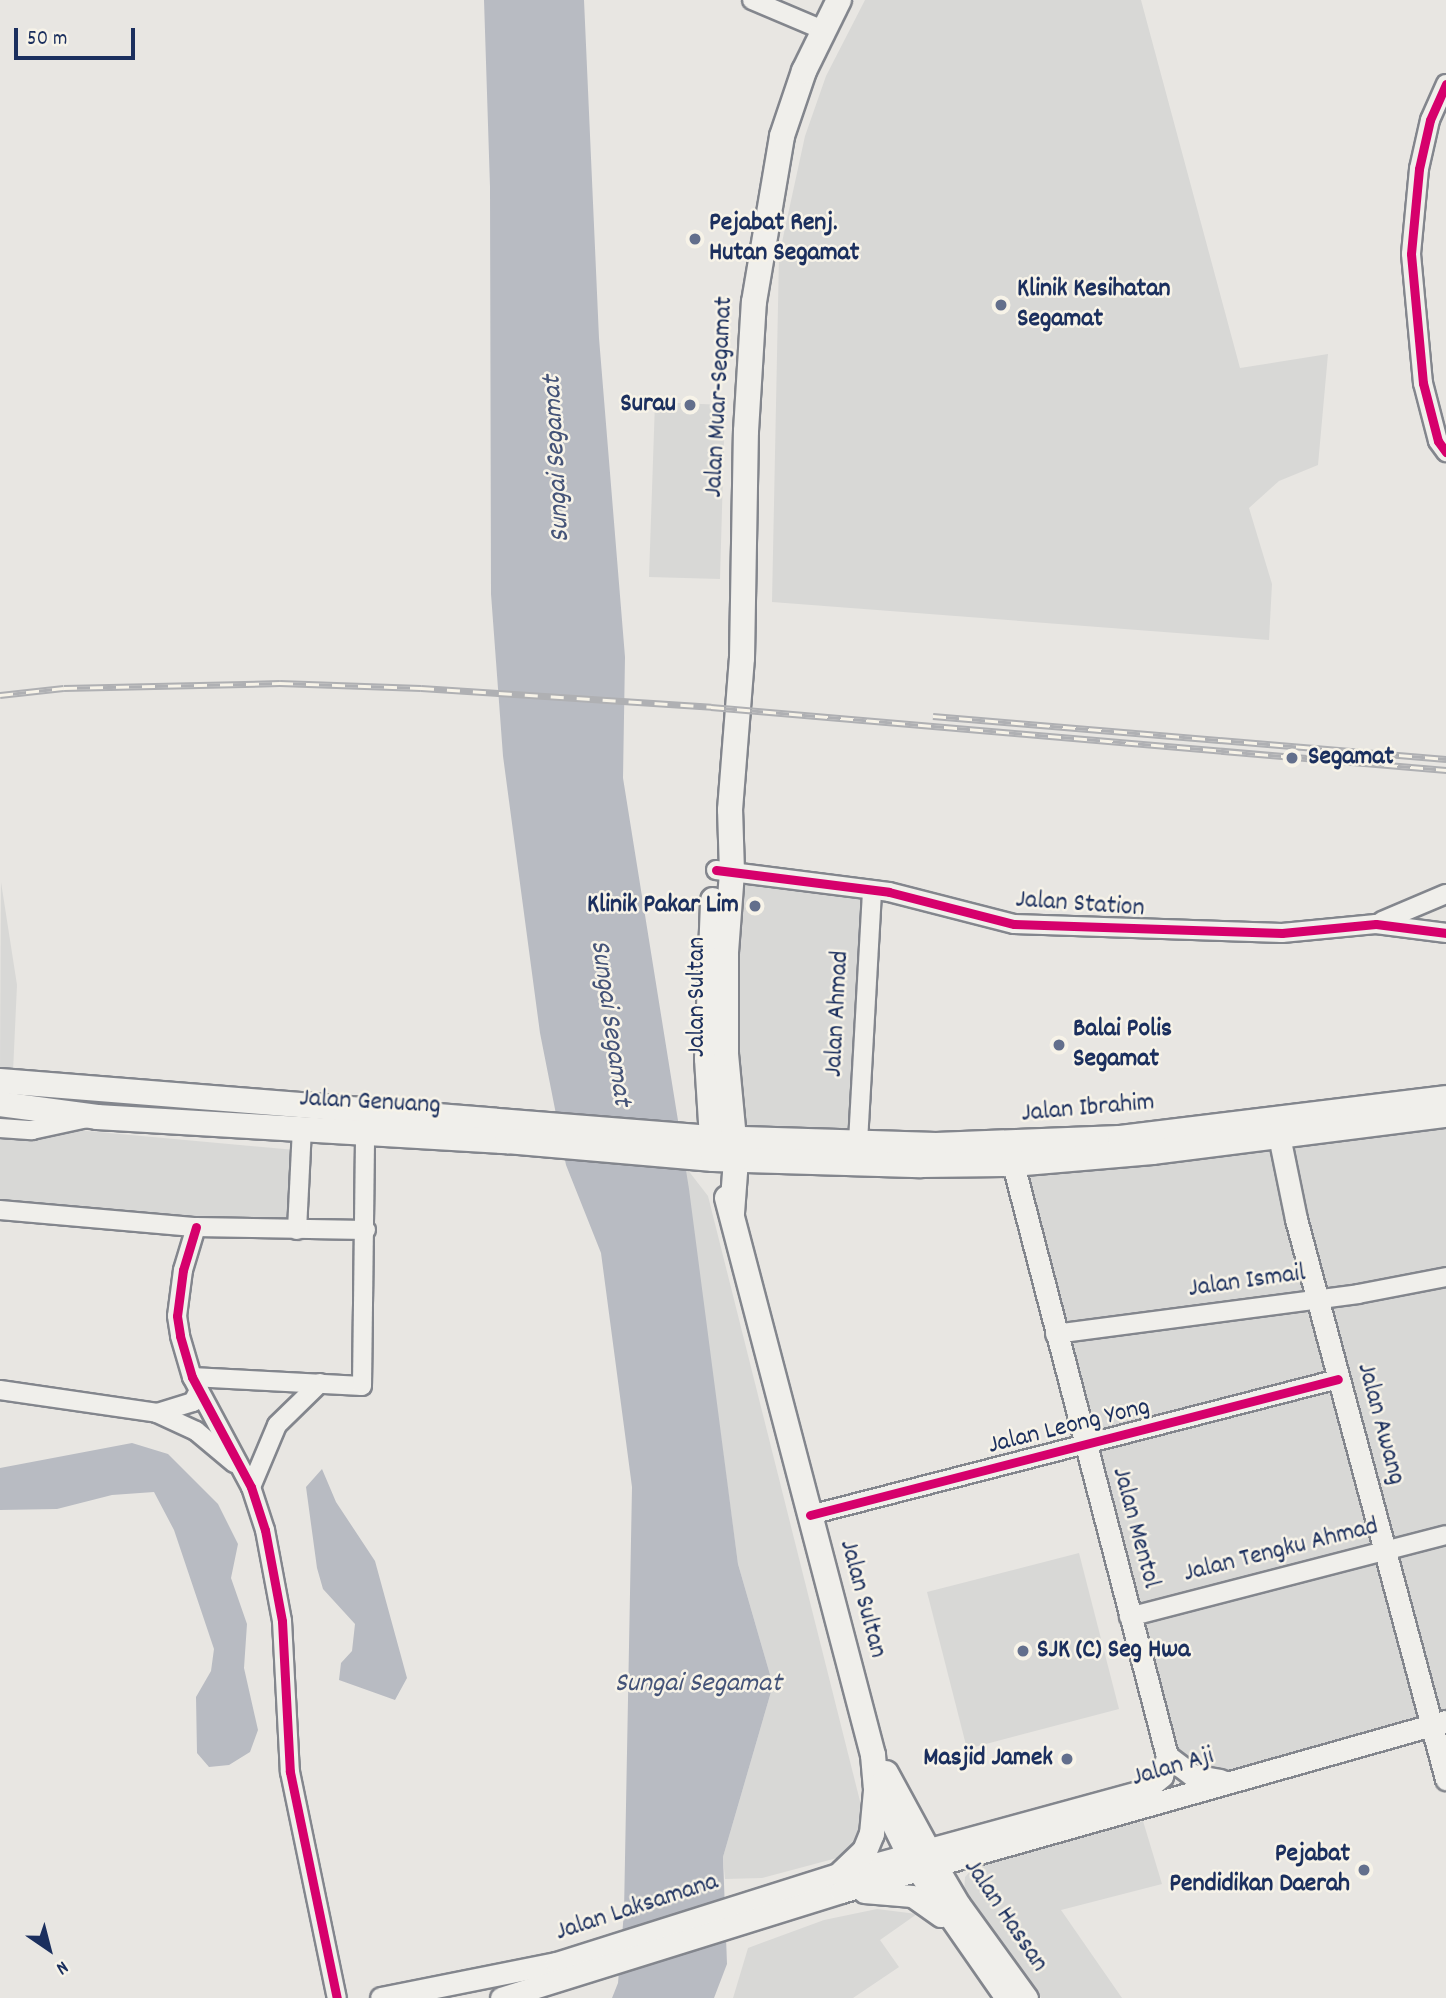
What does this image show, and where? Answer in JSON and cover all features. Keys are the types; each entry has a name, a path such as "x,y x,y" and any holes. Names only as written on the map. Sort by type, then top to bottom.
{"highway":[{"name":"Jalan Muar-Segamat","path":"730,810 742,658 746,431 756,280 782,136 823,30 839,0"},
{"name":"Jalan Sultan","path":"730,810 724,871 708,958 712,1148 732,1213 873,1755 876,1787 922,1860"},
{"name":"Jalan Genuang","path":"0,1081 190,1097 504,1131 712,1148"},
{"path":"130,1119 145,1110 143,1100 133,1093"},
{"path":"190,1097 194,1115 206,1124"},
{"name":"Jalan Ibrahim","path":"712,1148 858,1142 1055,1143 1446,1098"},
{"name":"Jalan Genuang","path":"0,1104 97,1117 206,1124 365,1132 504,1131"},
{"name":"Jalan Ibrahim","path":"712,1148 1013,1164 1446,1115"},
{"name":"Jalan Sultan","path":"873,1755 891,1781 922,1860"},
{"path":"842,1883 865,1851 872,1834 876,1787"}],"main road":[{"name":"Jalan Awang","path":"1279,1136 1338,1379 1386,1551 1439,1723 1446,1779"},
{"name":"Jalan Mentol","path":"1013,1164 1055,1334 1167,1756"},
{"name":"Jalan Aji","path":"922,1860 1439,1723"},
{"name":"Jalan Aji","path":"922,1860 1145,1790 1162,1776 1167,1756"},
{"path":"1167,1756 1192,1775 1230,1780"},
{"name":"Jalan Laksamana","path":"501,1998 558,1973 922,1860"},
{"name":"Jalan Hassan","path":"922,1860 954,1926 1006,1998"},
{"name":"Jalan Hassan","path":"922,1860 1027,1998"},
{"path":"842,1883 912,1896 954,1926"},
{"name":"Jalan Laksamana","path":"381,1998 558,1973"}],"street":[{"path":"751,0 823,30"},
{"path":"1446,84 1430,120 1419,169 1411,254 1423,383 1438,441 1446,452"},
{"name":"Jalan Station","path":"724,871 872,890 1014,924 1090,930 1282,933 1376,924 1446,933"},
{"name":"Jalan Ahmad","path":"858,1142 872,890"},
{"name":"Jalan Station","path":"1376,924 1446,894"},
{"path":"0,1128 32,1130 97,1117"},
{"path":"297,1230 302,1129"},
{"path":"195,1383 362,1385 366,1230 365,1132"},
{"path":"0,1210 196,1227 366,1230"},
{"path":"196,1227 183,1270 177,1316 195,1383 251,1487 276,1578 290,1772 337,1998"},
{"name":"Jalan Ismail","path":"1055,1334 1318,1298 1446,1277"},
{"name":"Jalan Leong Yong","path":"810,1515 1338,1379"},
{"path":"157,1413 193,1402 195,1383"},
{"path":"251,1487 277,1425 320,1383"},
{"path":"0,1390 157,1413 196,1431 238,1466"},
{"name":"Jalan Tengku Ahmad","path":"1129,1617 1446,1535"}],"shaded area":[{"name":"Klinik Kesihatan Segamat","path":"865,0 1141,0 1240,368 1328,354 1318,465 1279,481 1249,508 1272,584 1269,640 772,602 779,256 805,136 826,76"},
{"path":"655,402 725,405 720,579 649,577"},
{"path":"741,879 877,897 863,1132 741,1130 736,1050"},
{"path":"1,882 17,985 13,1072 0,1070"},
{"path":"0,1123 306,1151 302,1235 0,1216"},
{"path":"1446,1125 1446,1712 1226,1772 1197,1767 1174,1749 1023,1172"},
{"path":"684,1165 708,1196 867,1829 837,1858 762,1878 725,1879 723,1857 773,1685 738,1564"},
{"name":"SJK (C) Seg Hwa","path":"1079,1553 1119,1709 967,1749 927,1592"},
{"path":"1143,1821 1162,1884 1061,1910 1122,1998 1041,1998 964,1893 965,1877 974,1867"},
{"path":"877,1909 917,1914 880,1940 899,1967 853,1998 733,1998 748,1948 824,1920"}],"water":[{"name":"Sungai Segamat","path":"484,0 584,0 599,338 625,657 623,778 689,1189 738,1564 773,1685 723,1857 727,1964 714,1998 612,1998 618,1983 624,1912 632,1487 601,1253 566,1165 540,1033 503,756 491,594 490,187"},
{"path":"132,1443 168,1454 218,1504 238,1544 231,1578 247,1624 244,1668 258,1730 250,1752 229,1765 209,1767 197,1753 196,1697 211,1671 214,1649 174,1530 154,1492 112,1495 57,1509 0,1510 0,1468"},
{"path":"322,1469 336,1502 375,1561 407,1678 395,1700 339,1680 341,1663 352,1651 355,1624 323,1589 317,1568 306,1487"}],"railway":[{"path":"0,695 64,688 280,683 421,688 711,707 1446,770"},
{"path":"933,716 1446,759"}],"cycle path":[{"path":"1446,84 1430,120 1419,169 1411,254 1423,383 1438,441 1446,452"},
{"path":"716,870 889,892 1014,924 1282,933 1376,924 1446,933"},
{"path":"196,1227 183,1270 177,1316 180,1336 192,1377 251,1487 265,1530 282,1621 290,1772 337,1998"},
{"path":"810,1515 1338,1379"}],"place":[{"name":"Pejabat Renj. Hutan Segamat","path":"695,239"},
{"name":"Klinik Kesihatan Segamat","path":"1001,305"},
{"name":"Surau","path":"690,405"},
{"name":"Segamat","path":"1292,758"},
{"name":"Klinik Pakar Lim","path":"755,906"},
{"name":"Balai Polis Segamat","path":"1059,1045"},
{"name":"SJK (C) Seg Hwa","path":"1023,1651"},
{"name":"Masjid Jamek","path":"1067,1759"},
{"name":"Pejabat Pendidikan Daerah","path":"1364,1870"}]}
